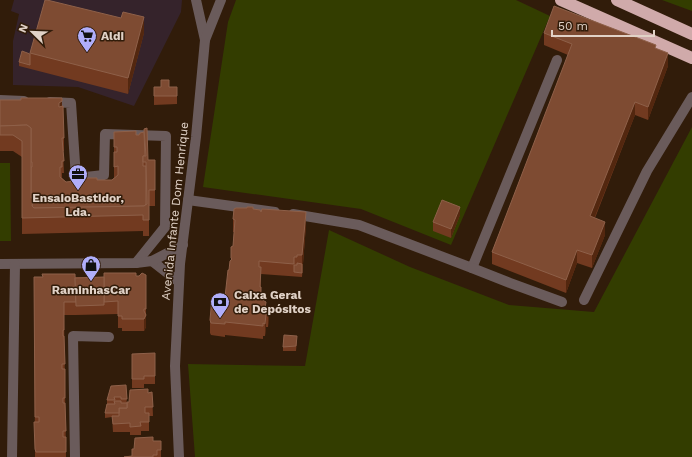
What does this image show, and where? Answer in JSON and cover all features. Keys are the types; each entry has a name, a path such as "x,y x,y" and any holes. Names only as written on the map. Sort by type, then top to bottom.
{"highway":[{"path":"561,0 692,58"},
{"path":"617,0 692,34"}],"street":[{"name":"Avenida Infante Dom Henrique","path":"196,0 205,40"},
{"name":"Avenida Infante Dom Henrique","path":"179,457 175,366 183,245 196,137 205,40 221,0"},
{"path":"472,268 557,60"},
{"path":"584,300 647,171 692,97"},
{"path":"0,100 71,103 76,178 104,175 105,134 166,136 165,227 136,263"},
{"path":"188,200 359,225 562,302"},
{"path":"0,264 136,263 152,261 183,245"},
{"path":"152,261 180,282"},
{"path":"12,457 15,264"},
{"path":"75,457 73,336 109,337"}],"shaded area":[{"path":"14,0 182,0 181,12 134,106 78,87 13,85 13,41 19,14 11,11"}],"green space":[{"path":"236,0 516,0 550,16 451,245 361,209 203,187 228,22"},
{"path":"662,0 692,0 692,11"},
{"path":"692,127 692,457 195,457 188,364 305,366 329,230 410,267 509,305 594,312"},
{"path":"0,163 10,163 11,241 0,241"}],"building":[{"name":"Aldi","path":"45,0 121,18 123,12 144,17 128,78 30,53"},
{"path":"554,6 656,45 655,48 668,53 648,107 635,102 590,216 605,222 592,255 577,250 566,280 492,252 572,44 544,33"},
{"path":"22,51 30,54 30,65 19,62"},
{"path":"161,80 169,80 169,87 177,87 177,96 154,96 154,87 161,87"},
{"path":"21,98 62,98 62,101 59,103 59,107 63,106 64,138 62,138 64,161 62,161 62,167 60,167 60,177 66,182 75,181 82,178 112,180 118,175 118,166 114,167 114,152 117,152 117,147 114,147 114,132 136,131 136,135 139,135 140,133 144,132 145,156 143,156 143,166 146,166 146,204 144,206 32,207 31,128 27,125 0,126 0,100 21,100"},
{"path":"27,125 31,128 31,198 33,198 32,206 34,208 144,206 147,204 146,162 143,162 143,156 146,156 144,129 147,128 148,160 155,160 155,190 149,190 149,220 143,220 143,215 22,218 22,141 13,135 0,135 0,126"},
{"path":"442,200 460,207 451,229 433,222"},
{"path":"253,207 253,209 260,210 261,212 262,209 306,212 302,255 297,255 297,257 294,257 294,264 259,261 259,267 261,267 261,299 266,302 265,308 269,308 268,315 266,314 265,324 263,323 263,326 225,322 225,324 211,323 212,297 225,297 228,270 232,259 231,247 233,246 235,220 233,219 234,209"},
{"path":"297,263 302,264 302,273 294,272 294,265 297,265"},
{"path":"104,273 136,273 136,276 139,276 142,273 146,275 146,309 144,309 144,311 146,315 144,319 122,319 122,316 118,316 118,301 104,302"},
{"path":"42,274 75,274 76,302 64,302 63,336 65,364 62,364 62,369 65,369 65,398 63,398 63,403 65,403 66,431 63,431 63,437 66,437 66,452 36,452 35,449 34,422 39,422 39,417 35,417 34,277 43,277"},
{"path":"104,277 104,305 76,306 75,278"},
{"path":"284,335 297,336 296,346 283,347"},
{"path":"155,353 155,376 144,376 144,379 132,379 132,354"},
{"path":"126,385 127,399 114,397 115,400 107,400 111,386"},
{"path":"148,389 148,393 152,392 153,407 145,407 145,413 149,413 149,422 140,422 141,426 130,427 130,423 113,424 112,416 119,416 119,408 127,408 130,390"},
{"path":"114,401 127,403 127,408 119,408 119,413 105,413 107,404 115,404"},
{"path":"153,437 153,441 161,441 161,450 157,450 157,455 153,455 153,457 124,457 132,456 135,438"}],"place":[{"name":"Aldi","path":"87,53"},
{"name":"EnsaioBastidor, Lda.","path":"78,191"},
{"name":"RaminhasCar","path":"91,282"},
{"name":"Caixa Geral de Depósitos","path":"220,319"}]}
